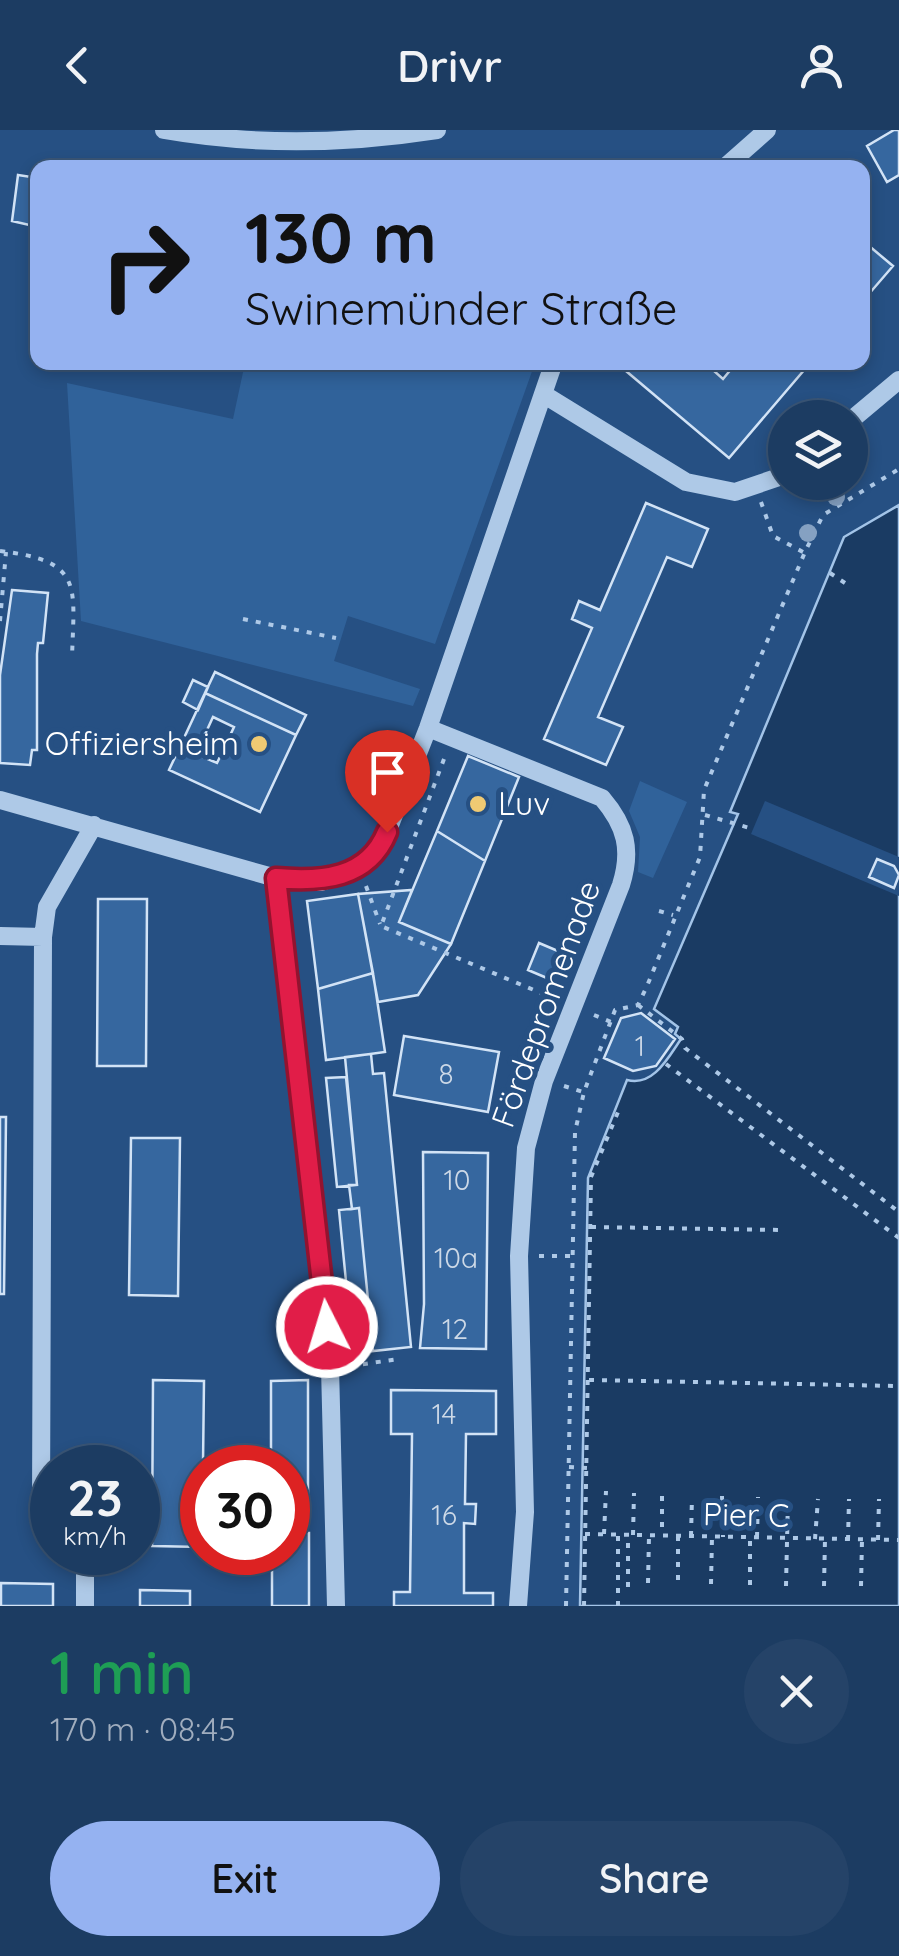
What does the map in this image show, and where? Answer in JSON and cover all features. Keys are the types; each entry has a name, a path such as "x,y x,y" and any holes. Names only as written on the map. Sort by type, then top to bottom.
{"street":[{"path":"164,130 269,141 356,143 437,130"},
{"path":"733,160 766,130"},
{"path":"0,800 276,878 321,882 354,870 380,848 428,728 552,370"},
{"path":"868,406 899,380"},
{"path":"544,394 686,482 712,490 756,488 768,483"},
{"name":"Fördepromenade","path":"428,728 602,798 620,818 627,863 573,1006 526,1148 520,1256 525,1512 518,1606"},
{"path":"41,1445 44,937 47,907 94,825"},
{"path":"276,878 324,1287 336,1606"},
{"path":"0,936 44,937"},
{"path":"85,1606 86,1575"}],"path":[{"path":"638,1005 700,857 704,790 805,552 824,515 899,468"},
{"path":"756,488 773,536 805,552"},
{"path":"0,621 3,551 49,560 65,572 74,594 72,658"},
{"path":"830,573 848,585"},
{"path":"242,620 336,638"},
{"path":"381,926 414,830 449,748"},
{"path":"704,814 754,829"},
{"path":"364,884 381,926 573,1006"},
{"path":"659,911 673,916"},
{"path":"566,1606 575,1132 584,1092 615,1010 638,1005 682,1039 685,1048 899,1212"},
{"path":"666,1064 899,1238"},
{"path":"584,1606 591,1177 618,1112"},
{"path":"592,1227 782,1230"},
{"path":"520,1256 574,1256"},
{"path":"572,1313 588,1314"},
{"path":"346,1366 399,1359"},
{"path":"588,1380 899,1386"},
{"path":"569,1467 587,1468"},
{"path":"604,1534 606,1491"},
{"path":"628,1587 634,1493"},
{"path":"662,1496 662,1536"},
{"path":"691,1536 692,1496"},
{"path":"722,1496 722,1537"},
{"path":"750,1584 758,1497"},
{"path":"786,1586 788,1498"},
{"path":"816,1539 818,1498"},
{"path":"848,1540 849,1499"},
{"path":"878,1540 879,1499"},
{"name":"Pier C","path":"588,1534 899,1540"},
{"path":"618,1534 618,1606"},
{"path":"648,1583 649,1536"},
{"path":"678,1536 678,1584"},
{"path":"711,1584 712,1536"},
{"path":"824,1586 825,1539"},
{"path":"861,1586 862,1540"}],"shaded area":[{"path":"244,370 533,370 435,644 348,616 334,661 420,689 413,706 81,621 67,383 233,419"},
{"path":"899,505 899,1606 580,1606 588,1178 627,1080 652,1075 681,1039 675,1034 678,1027 654,1009 738,814 730,812 844,537"},
{"path":"640,781 687,802 653,878 638,872 640,837 629,811"}],"pier":[{"path":"765,801 899,857 899,896 751,834"}],"building":[{"path":"899,130 899,175 887,182 867,146"},
{"path":"18,175 30,177 30,225 12,221"},
{"path":"870,247 893,266 870,293"},
{"path":"627,370 713,370 723,379 730,370 804,370 779,400 768,400 768,412 729,458"},
{"path":"646,503 708,529 692,567 667,557 598,717 623,727 606,765 544,739 592,628 572,619 579,601 600,610"},
{"path":"12,590 48,593 43,643 38,643 37,654 37,750 32,750 30,765 0,763 0,675"},
{"path":"215,672 306,715 296,735 205,693"},
{"path":"193,680 208,687 198,710 183,702"},
{"name":"Offiziersheim","path":"205,693 296,735 260,812 169,770","holes":["213,717 234,727 217,763 196,754"]},
{"name":"Luv","path":"468,756 519,777 485,861 437,831"},
{"path":"437,831 485,861 451,944 399,922"},
{"path":"877,859 894,866 899,875 894,888 869,877"},
{"path":"412,890 399,922 451,944 418,995 378,1002 358,894"},
{"path":"358,894 373,973 318,989 307,901"},
{"path":"98,899 147,899 146,1066 97,1066"},
{"path":"539,943 565,954 554,981 528,970"},
{"path":"373,973 385,1052 326,1060 318,989"},
{"path":"641,1013 675,1039 656,1066 633,1071 604,1058 621,1018"},
{"path":"404,1036 499,1052 488,1112 394,1095"},
{"path":"371,1054 373,1074 384,1073 411,1347 373,1351 359,1208 352,1209 349,1185 357,1185 345,1057"},
{"path":"346,1077 357,1185 337,1187 326,1078"},
{"path":"0,1117 6,1117 4,1294 0,1294"},
{"path":"131,1138 180,1138 178,1296 129,1295"},
{"path":"423,1152 488,1153 486,1349 420,1348 424,1304"},
{"path":"359,1208 373,1351 353,1353 339,1210"},
{"path":"153,1380 204,1381 203,1445 180,1445 180,1547 160,1546 160,1445 153,1445"},
{"path":"308,1380 308,1445 271,1445 271,1381"},
{"path":"391,1390 496,1391 496,1434 466,1434 465,1504 476,1504 475,1524 464,1523 464,1593 493,1593 493,1606 394,1606 394,1592 410,1592 412,1434 391,1434"},
{"path":"272,1575 309,1575 309,1606 272,1606"},
{"path":"1,1583 53,1584 53,1606 1,1606"},
{"path":"140,1590 190,1591 190,1606 140,1606"}],"place":[{"name":"Offiziersheim","path":"259,744"},
{"name":"Luv","path":"478,804"}],"route":[{"path":"327,1327 308,1130 276,878 321,882 354,870 380,848 387,832"}]}
